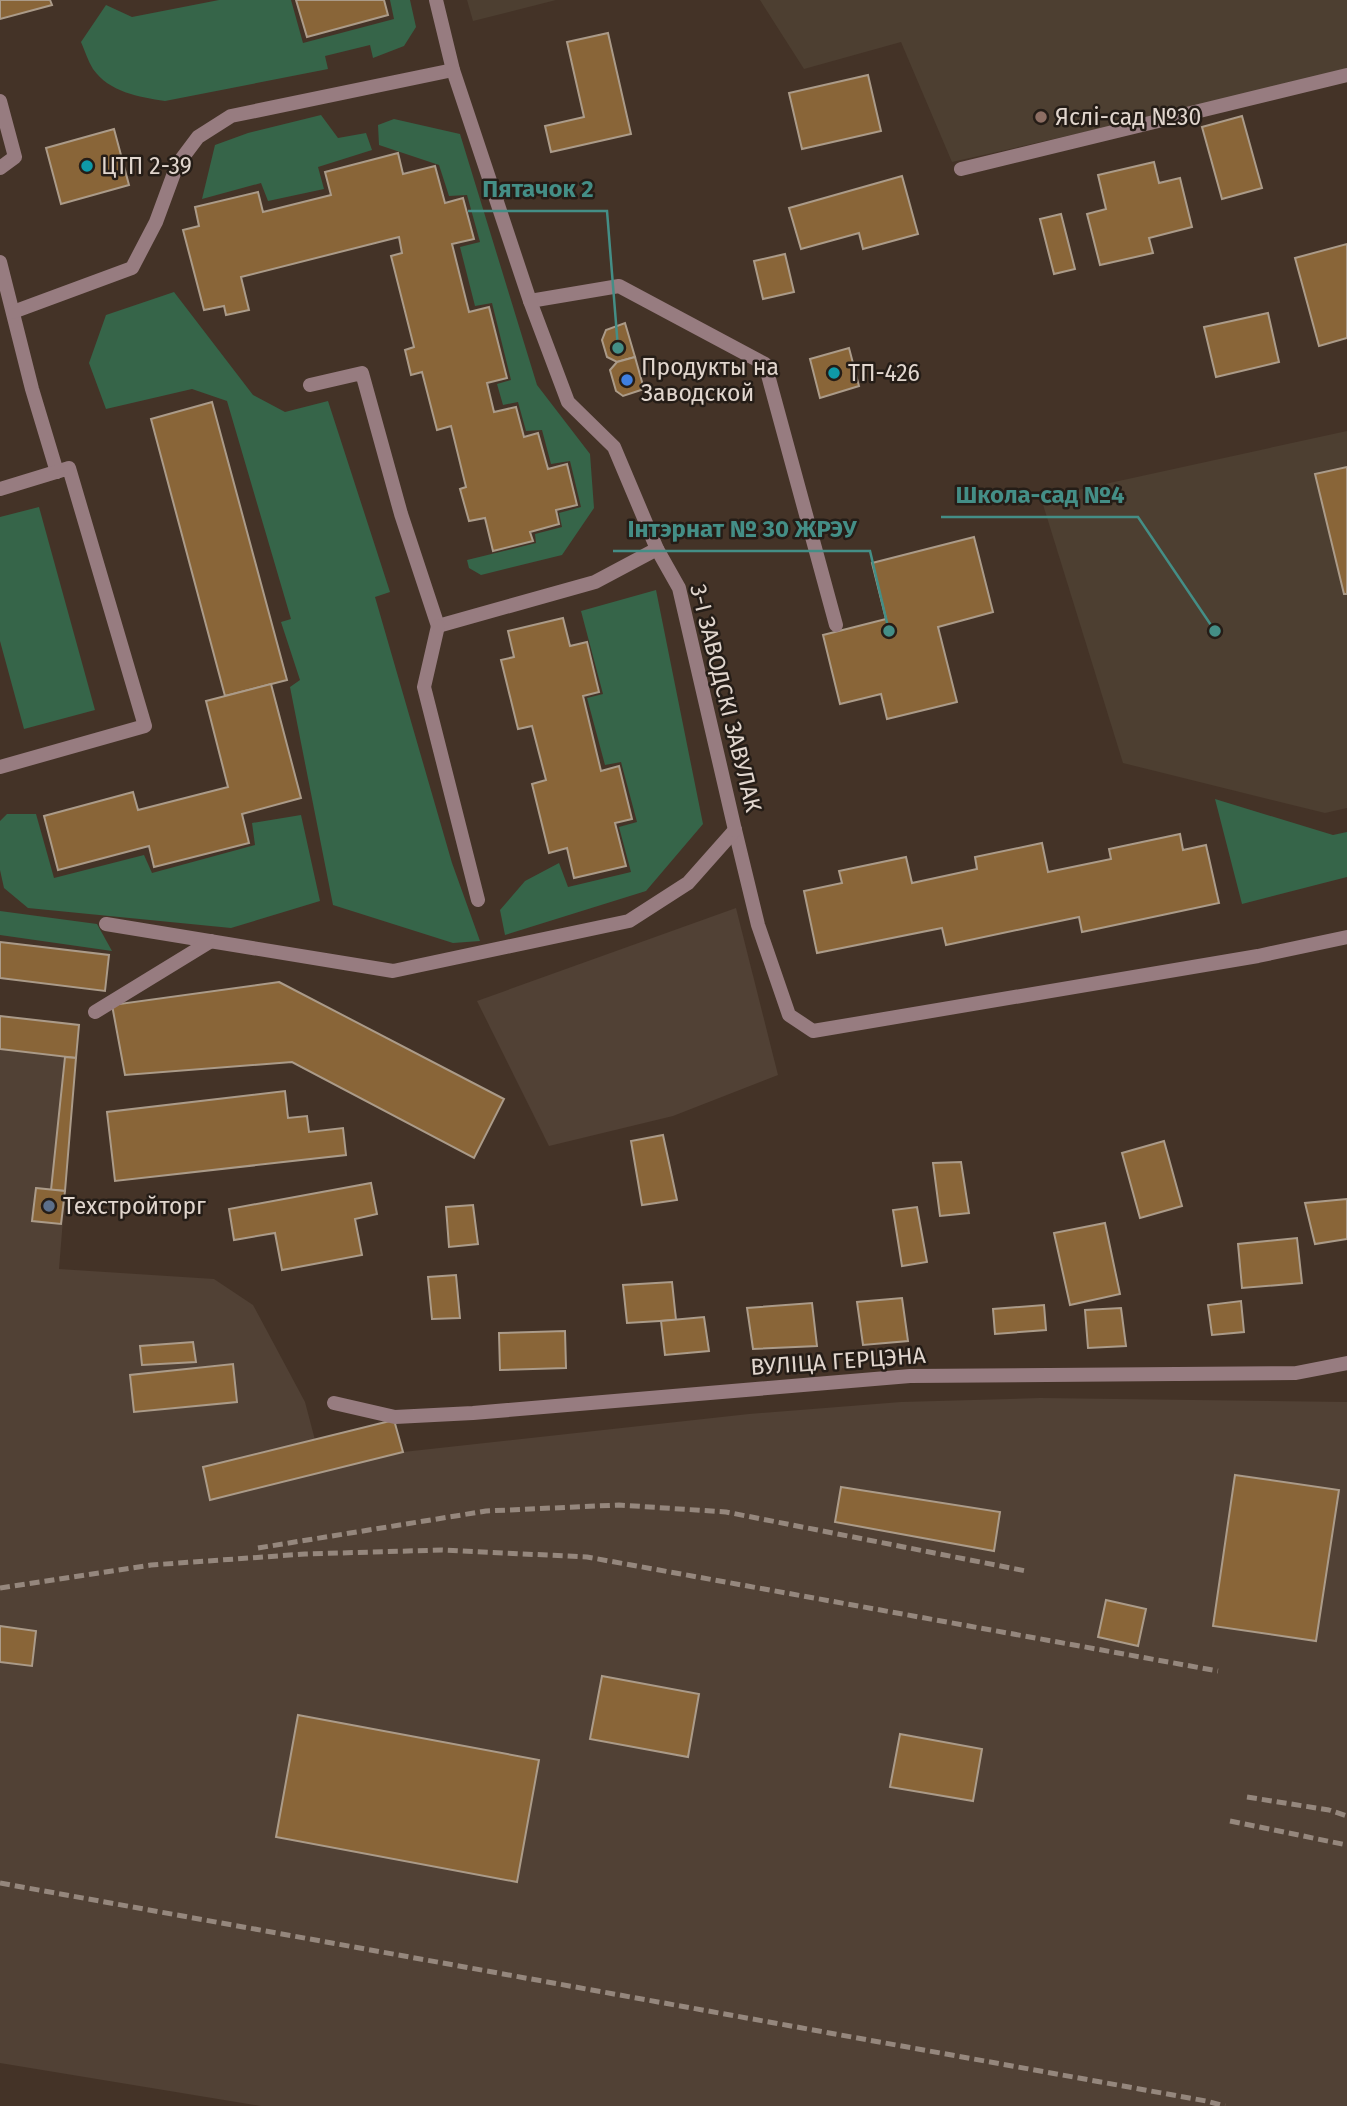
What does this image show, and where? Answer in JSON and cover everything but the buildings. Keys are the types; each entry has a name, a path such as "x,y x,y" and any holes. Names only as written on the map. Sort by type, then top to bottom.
{"street":[{"name":"3-І ЗАВОДСКІ ЗАВУЛАК","path":"436,0 453,70 530,301 568,402 614,447 657,549 679,588 758,925 789,1015 813,1031 1258,956 1347,937"},
{"path":"13,312 132,268 156,222 177,166 198,137 231,116 453,70"},
{"path":"961,169 1347,75"},
{"path":"0,101 15,157 0,168"},
{"path":"0,262 32,389 57,472"},
{"path":"530,301 619,286 765,363 836,625"},
{"path":"310,385 362,373 401,514 438,626 424,687 478,900"},
{"path":"0,489 69,468 145,726 0,767"},
{"path":"438,626 595,582 657,549"},
{"path":"106,925 393,971 629,921 688,883 735,830"},
{"path":"95,1012 211,941"},
{"name":"ВУЛІЦА ГЕРЦЭНА","path":"334,1403 395,1417 473,1413 910,1376 1296,1373 1347,1363"}],"shaded area":[{"path":"467,0 556,0 473,21"},
{"name":"Яслі-сад №30","path":"760,0 1347,0 1347,73 952,162 901,42 804,69"},
{"path":"1347,431 1347,808 1325,813 1123,763 1041,498"},
{"path":"736,908 778,1075 673,1116 549,1146 477,1001"},
{"path":"0,1049 76,1058 59,1269 214,1279 253,1305 305,1402 315,1440 394,1420 403,1452 749,1414 901,1402 1040,1398 1347,1402 1347,2106 261,2106 0,2063"}],"green space":[{"path":"219,0 291,0 303,43 394,19 390,0 410,0 416,27 404,46 373,58 370,45 325,56 328,69 165,101 135,95 107,83 93,69 81,42 106,5 132,17"},
{"path":"321,115 338,138 366,133 372,150 318,167 324,189 268,201 261,183 202,199 215,145 248,133"},
{"path":"394,119 460,134 537,385 590,454 594,508 562,555 481,575 469,568 467,560 536,543 535,534 562,527 559,513 581,507 570,461 551,464 542,430 526,431 518,402 503,405 497,384 511,380 492,303 475,306 460,247 480,242 467,195 449,196 439,165 379,145 378,125"},
{"path":"174,292 253,395 285,412 328,401 390,592 375,597 452,863 480,941 453,943 333,905 290,687 300,680 281,622 291,619 227,401 192,389 106,409 89,363 106,315"},
{"path":"39,507 95,710 24,729 0,641 0,517"},
{"path":"656,590 703,824 646,891 505,935 500,910 525,881 559,863 568,887 631,872 619,827 637,822 621,762 605,765 587,698 603,694 581,611"},
{"path":"1215,799 1333,835 1347,832 1347,877 1242,904"},
{"path":"7,814 36,814 54,878 144,855 152,873 255,845 252,823 301,815 320,901 231,928 28,908 4,888 0,870 0,821"},
{"path":"0,911 97,924 112,951 0,935"}],"railway":[{"path":"258,1548 486,1511 619,1505 726,1512 1026,1571"},
{"path":"0,1588 151,1565 305,1554 442,1550 587,1557 1218,1671"},
{"path":"1247,1797 1329,1810 1347,1816"},
{"path":"1230,1821 1347,1845"},
{"path":"0,1883 1225,2106"}],"place":[{"name":"Яслі-сад №30","path":"1041,117"},
{"name":"ЦТП 2-39","path":"87,166"},
{"name":"Пятачок 2","path":"618,348"},
{"name":"ТП-426","path":"834,373"},
{"name":"Продукты на Заводской","path":"627,380"},
{"name":"Інтэрнат № 30 ЖРЭУ","path":"889,631"},
{"name":"Школа-сад №4","path":"1215,631"},
{"name":"Техстройторг","path":"49,1206"}]}
